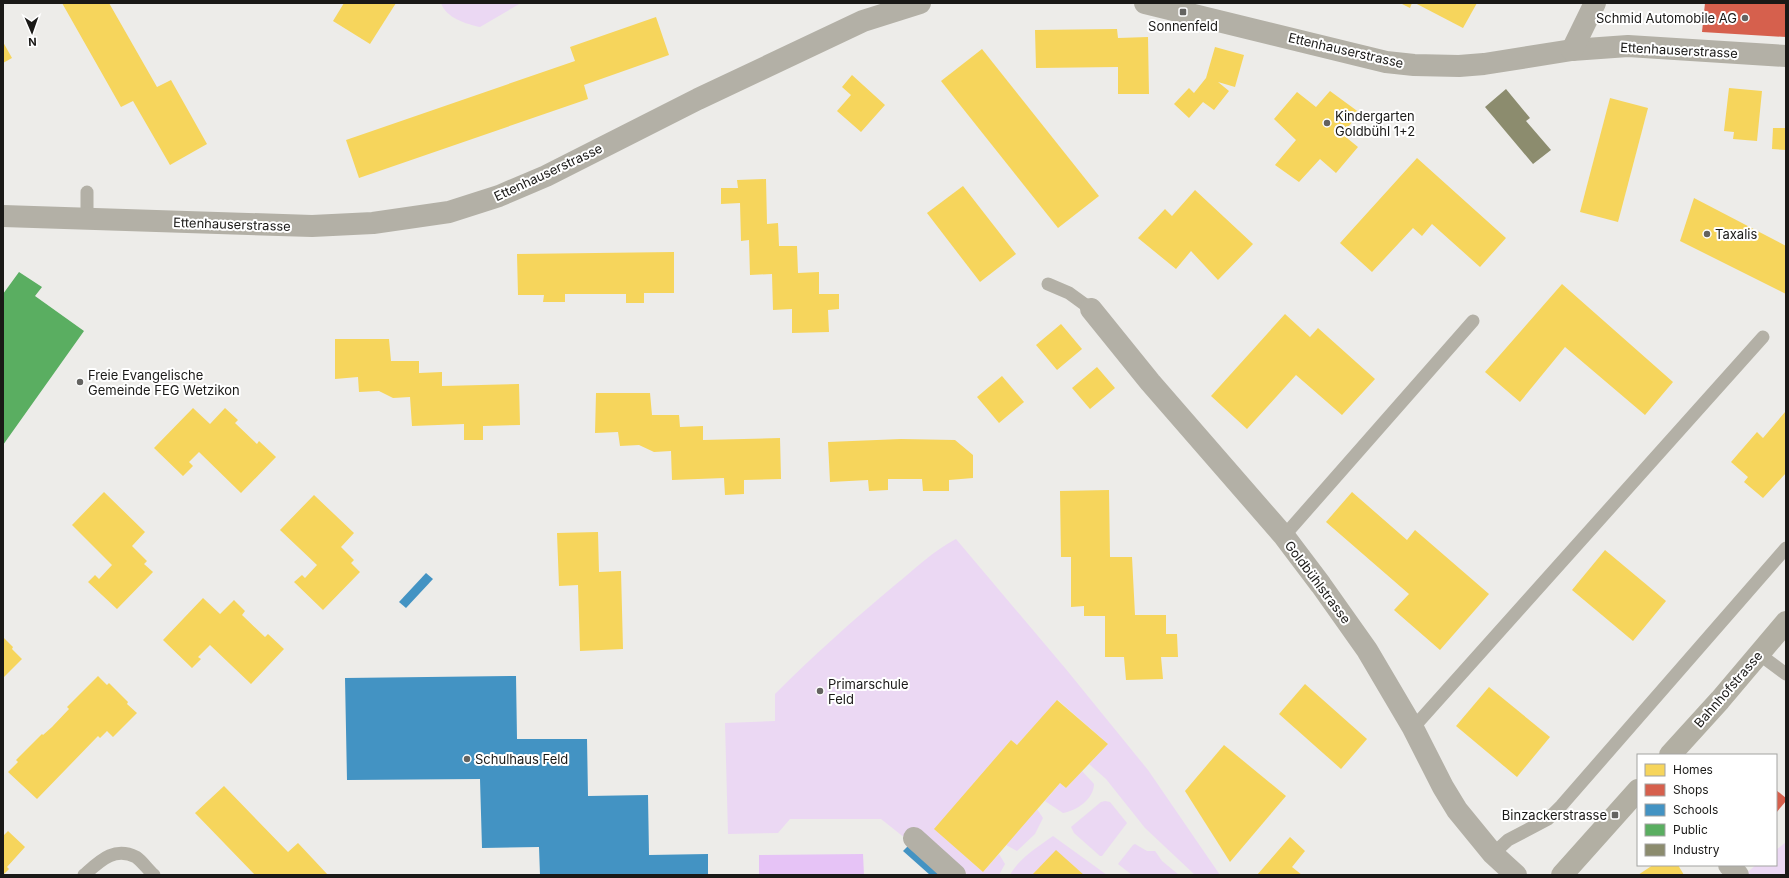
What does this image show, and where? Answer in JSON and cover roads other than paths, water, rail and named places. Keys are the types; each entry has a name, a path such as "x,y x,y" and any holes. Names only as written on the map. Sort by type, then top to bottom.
{"main road":[{"name":"Bahnhofstrasse","path":"1671,754 1786,622"},
{"path":"1562,875 1637,791"}],"street":[{"name":"Ettenhauserstrasse","path":"3,216 87,220 312,226 373,223 450,212 498,196 546,176 698,99 864,21 920,3"},
{"name":"Ettenhauserstrasse","path":"1145,3 1386,62 1414,65 1459,66 1484,64 1572,50 1628,46 1786,56"},
{"path":"1572,50 1595,3"},
{"name":"Goldbühlstrasse","path":"1091,309 1150,382 1284,536 1364,644 1413,728 1443,787 1467,823 1493,854 1516,875"},
{"path":"914,838 956,875"},
{"path":"1730,866 1738,875"}],"lane":[{"path":"87,192 87,220"},
{"path":"1048,284 1069,293 1091,309"},
{"path":"1284,536 1473,321"},
{"path":"1413,728 1763,338"},
{"path":"1493,854 1508,840 1548,819 1561,806 1786,548"},
{"path":"1759,654 1786,674"},
{"path":"84,875 105,857 121,853 137,858 154,875"}],"place":[{"name":"Sonnenfeld","path":"1183,12"},
{"name":"Schmid Automobile AG","path":"1745,18"},
{"name":"Kindergarten Goldbühl 1+2","path":"1327,123"},
{"name":"Taxalis","path":"1707,234"},
{"name":"Freie Evangelische Gemeinde FEG Wetzikon","path":"80,382"},
{"name":"Primarschule Feld","path":"820,691"},
{"name":"Schulhaus Feld","path":"467,759"},
{"name":"Binzackerstrasse","path":"1615,815"}]}
